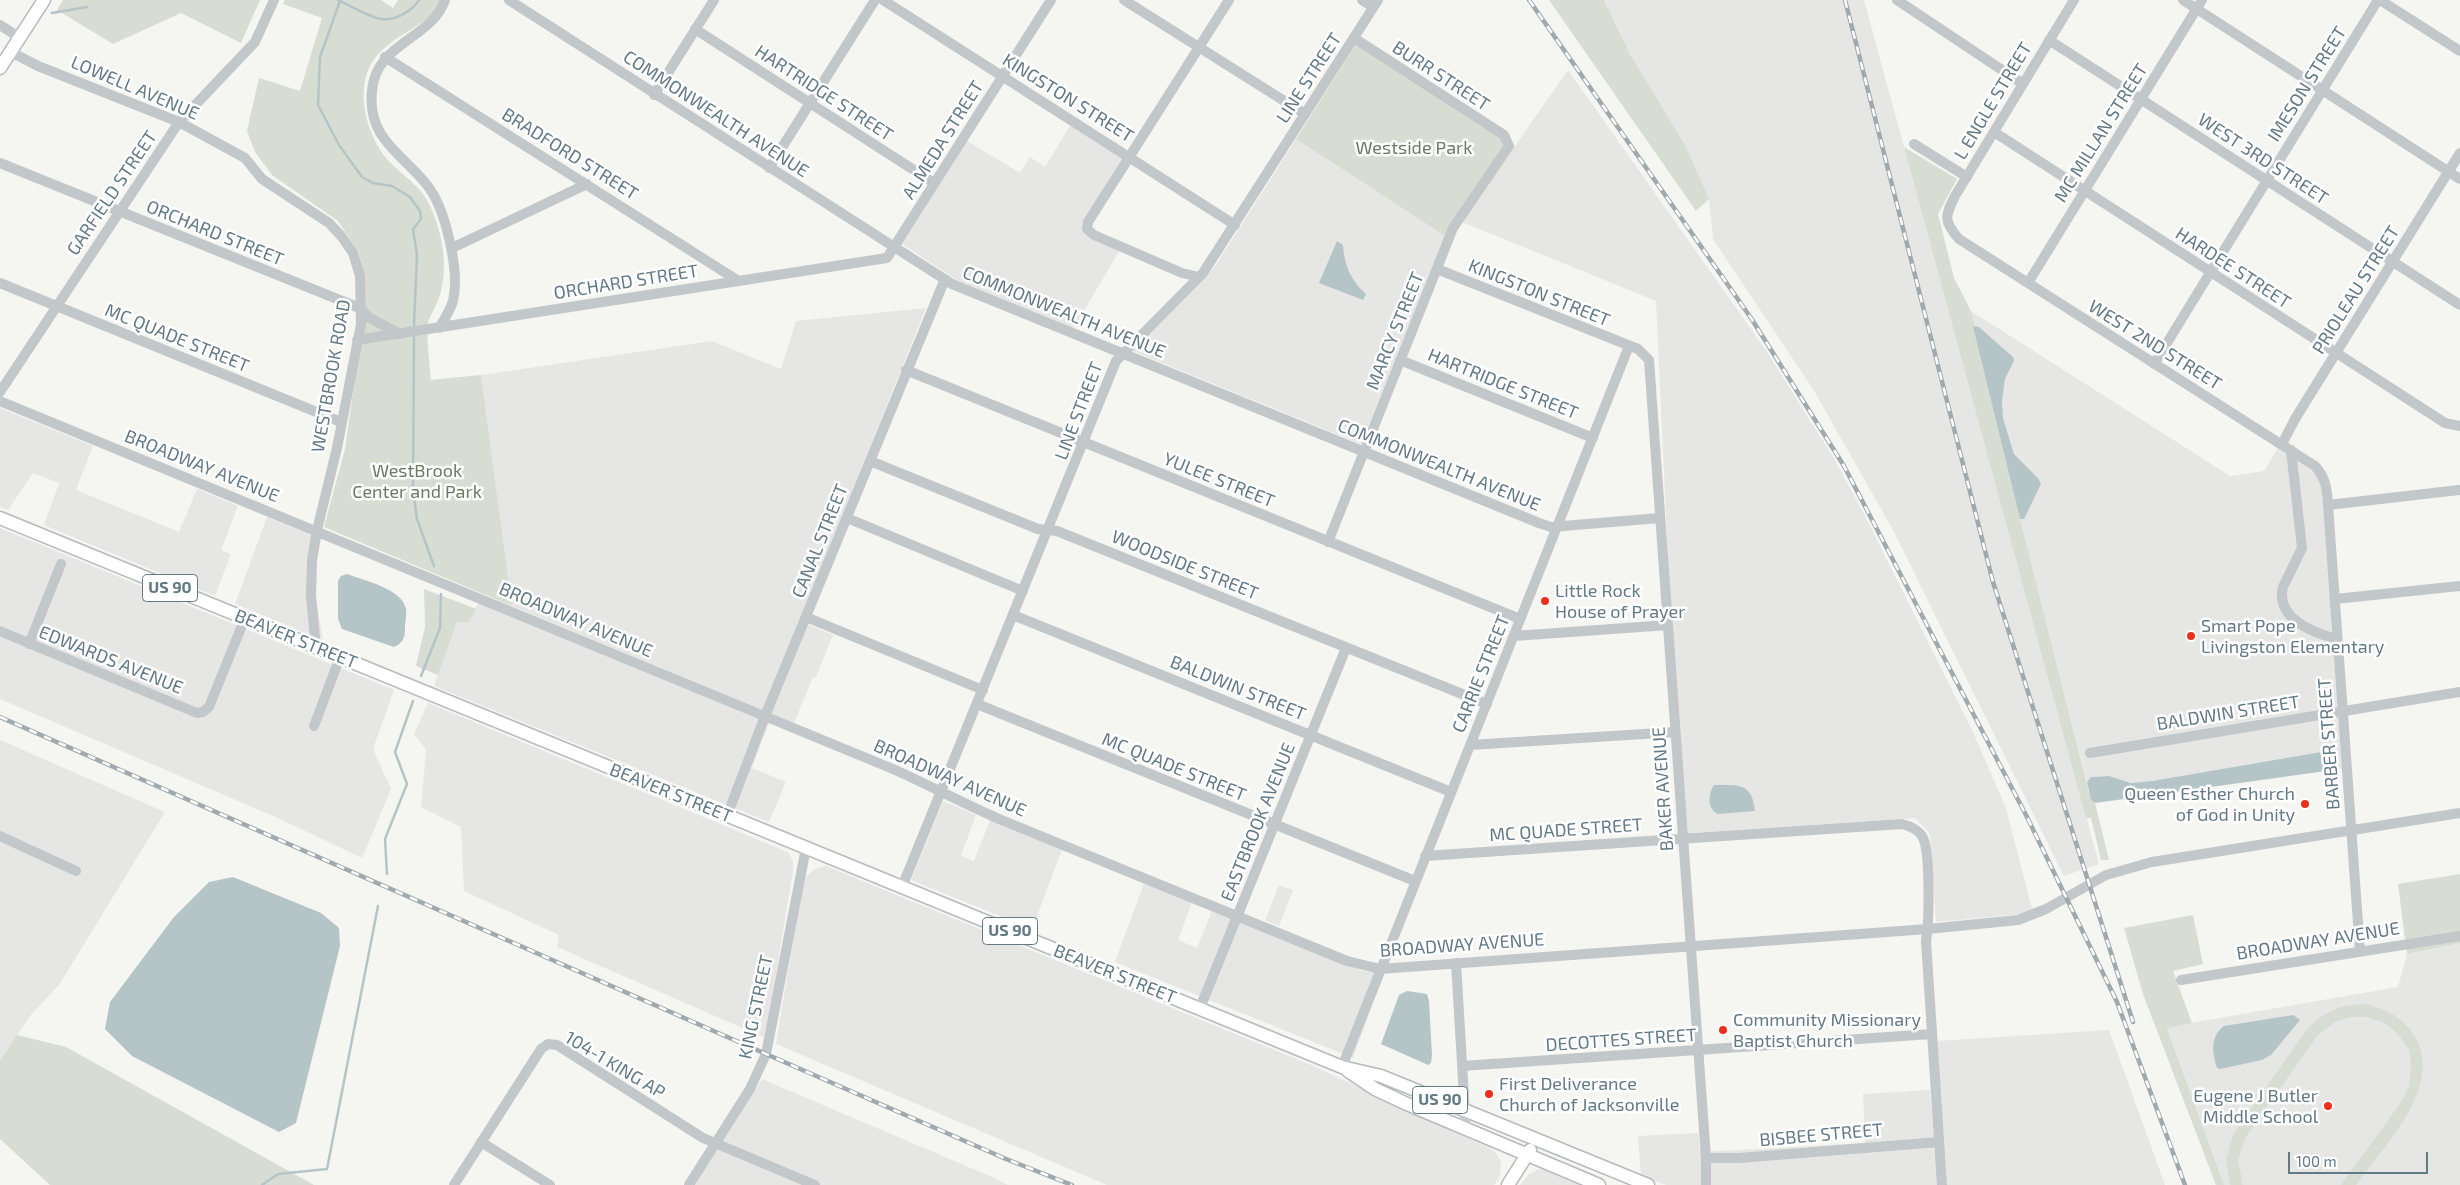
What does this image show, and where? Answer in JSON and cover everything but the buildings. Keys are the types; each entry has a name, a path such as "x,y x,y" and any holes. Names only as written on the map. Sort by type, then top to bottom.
{"main road":[{"path":"0,68 44,0"},
{"name":"BEAVER STREET","path":"0,518 1342,1067 1381,1076 1648,1185"},
{"name":"BEAVER STREET","path":"1342,1067 1375,1089 1407,1104 1599,1185"},
{"path":"1508,1185 1536,1139"}],"street":[{"name":"GARFIELD STREET","path":"0,392 179,122 254,42 265,23 274,0"},
{"path":"439,328 453,300 452,248 434,196 422,179 388,145 373,118 371,99 374,78 386,57 435,16 446,0"},
{"name":"COMMONWEALTH AVENUE","path":"509,0 945,279 1123,354 1539,523 1558,526 1660,518"},
{"path":"654,94 714,0"},
{"path":"769,168 875,0"},
{"name":"KINGSTON STREET","path":"883,0 1235,225"},
{"name":"ALMEDA STREET","path":"895,247 1051,0"},
{"path":"1124,0 1305,114"},
{"path":"1199,277 1182,273 1094,235 1087,229 1088,222 1229,0"},
{"path":"1362,0 1376,4"},
{"path":"1897,0 2023,84"},
{"name":"L ENGLE STREET","path":"1947,222 1946,215 1949,208 2074,0"},
{"path":"2183,0 2200,4 2323,90 2460,179"},
{"path":"2379,0 2460,51"},
{"name":"IMESON STREET","path":"2154,364 2379,0"},
{"name":"LINE STREET","path":"902,888 1049,531 1116,361 1199,277 1235,225 1376,4"},
{"name":"MC MILLAN STREET","path":"2028,283 2083,190 2200,4"},
{"path":"0,25 20,38"},
{"name":"HARTRIDGE STREET","path":"695,29 934,184"},
{"name":"BURR STREET","path":"1354,38 1504,135 1509,142"},
{"name":"WEST 3RD STREET","path":"2049,40 2460,305"},
{"name":"LOWELL AVENUE","path":"11,52 38,66 179,122 245,158"},
{"name":"BRADFORD STREET","path":"386,57 737,280"},
{"name":"HARDEE STREET","path":"1994,132 2445,424 2459,426"},
{"name":"MARCY STREET","path":"1328,542 1453,228 1508,150 1509,142"},
{"path":"1914,144 1967,177"},
{"name":"PRIOLEAU STREET","path":"2282,444 2460,153"},
{"name":"WESTBROOK ROAD","path":"245,158 262,178 321,217 342,237 357,262 360,276 362,310 357,340 337,448 317,530 312,560 311,596 316,648"},
{"name":"ORCHARD STREET","path":"0,163 362,310 368,318 400,334"},
{"path":"452,248 587,184"},
{"name":"WEST 2ND STREET","path":"1947,222 1959,238 2315,466 2322,474 2326,483 2328,505"},
{"name":"ORCHARD STREET","path":"357,340 887,258 895,247"},
{"name":"KINGSTON STREET","path":"1437,269 1629,346"},
{"name":"CANAL STREET","path":"727,816 765,716 945,279"},
{"name":"MC QUADE STREET","path":"0,283 341,422"},
{"name":"BAKER AVENUE","path":"1629,346 1638,349 1649,360 1652,391 1706,1158 1706,1185"},
{"name":"CARRIE STREET","path":"1342,1067 1594,438 1629,346"},
{"name":"HARTRIDGE STREET","path":"1400,360 1594,438"},
{"name":"YULEE STREET","path":"906,370 1520,619"},
{"name":"BROADWAY AVENUE","path":"0,401 317,530 893,769 942,792 949,798 1347,961 1380,969 1928,929"},
{"path":"2291,450 2302,548 2283,587 2283,601 2294,620 2316,633 2332,638"},
{"name":"WOODSIDE STREET","path":"870,461 1038,529 1057,531 1487,704"},
{"path":"2328,505 2460,490"},
{"name":"BARBER STREET","path":"2328,505 2335,599 2332,638 2344,710 2360,951"},
{"path":"847,518 1023,591"},
{"path":"29,644 60,564"},
{"path":"2335,599 2460,586"},
{"name":"BALDWIN STREET","path":"1013,615 1451,792"},
{"path":"806,617 983,690"},
{"name":"EDWARDS AVENUE","path":"0,632 197,712 204,712 209,707 245,618"},
{"path":"1514,636 1668,625"},
{"name":"EASTBROOK AVENUE","path":"1200,1008 1346,648"},
{"path":"314,726 340,658"},
{"name":"BALDWIN STREET","path":"2090,753 2460,692"},
{"name":"MC QUADE STREET","path":"977,704 1415,881"},
{"path":"1470,745 1676,732"},
{"path":"1942,1185 1926,941 1928,929 2018,920 2046,909 2106,875 2152,862 2460,813"},
{"name":"MC QUADE STREET","path":"1425,856 1902,824 1918,830 1926,842 1928,929"},
{"path":"0,836 76,871"},
{"name":"KING STREET","path":"689,1185 750,1089 766,1054 806,848"},
{"name":"BROADWAY AVENUE","path":"2181,980 2460,936"},
{"path":"1456,962 1466,1130"},
{"name":"DECOTTES STREET","path":"1462,1066 1932,1034"},
{"name":"104-1 KING AP","path":"481,1142 541,1049 548,1044 556,1045 703,1138 716,1143"},
{"path":"1407,1104 1414,1090"},
{"path":"454,1185 481,1142 550,1185"},
{"name":"BISBEE STREET","path":"1706,1158 1739,1158 1940,1142"},
{"path":"716,1143 815,1185"}],"shaded area":[{"path":"1604,0 1864,0 2099,864 2064,876 1893,530 1813,389 1713,239 1709,199 1631,56"},
{"path":"1568,70 1765,349 1832,455 1864,514 1973,732 2006,808 2032,909 2022,914 1936,922 1930,834 1915,818 1688,833 1671,625 1656,301 1462,222"},
{"path":"1071,124 1123,157 1082,225 1089,238 1119,251 1074,328 957,280 902,244 967,141 1020,173 1030,157 1045,167"},
{"path":"1296,139 1445,236 1361,444 1133,351 1214,268"},
{"path":"1337,241 1343,245 1345,259 1352,278 1366,294 1363,300 1319,283"},
{"path":"926,308 800,621 833,635 794,723 512,606 481,375 712,341 781,369 796,321"},
{"name":"Smart Pope Livingston Elementary","path":"1971,311 2230,476 2264,471 2278,448 2313,471 2319,478 2322,487 2342,769 2326,771 2330,767 2321,752 2152,781 2131,783 2109,776 2091,777 2087,782 2020,519 2024,519 2038,478 2014,454 2003,418 2002,401 2005,379 2014,362 2013,357 1979,327 1973,326"},
{"path":"1973,326 1979,327 2013,357 2014,361 2005,379 2002,401 2003,418 2014,454 2038,478 2041,484 2024,519 2020,519"},
{"path":"0,408 93,446 76,490 179,532 197,489 238,506 221,550 231,554 215,596 44,525 59,483 33,473 8,510 0,507"},
{"path":"267,517 321,539 316,562 316,599 323,640 235,604"},
{"path":"0,528 394,690 373,749 391,789 362,858 280,819 0,699"},
{"path":"347,574 381,586 398,596 403,602 406,609 405,632 400,644 394,647 342,629 338,619 338,581 341,576"},
{"path":"478,603 769,723 752,768 786,782 769,822 434,686 457,622 469,623"},
{"path":"428,703 788,852 793,861 793,871 767,1028 763,1037 557,947 559,935 464,891 461,827 421,807 426,750 414,734"},
{"path":"0,740 165,812 59,985 30,1016 0,1061"},
{"path":"2321,752 2331,757 2330,767 2326,771 2095,803 2091,800 2087,782 2091,777 2109,776 2131,783 2152,781"},
{"path":"1714,785 1737,786 1747,790 1751,795 1755,811 1718,814 1714,812 1710,801"},
{"path":"943,801 976,815 961,856 974,861 990,820 1062,850 1032,929 911,880"},
{"path":"826,866 1316,1067 1493,1150 1501,1161 1500,1176 1494,1185 1107,1185 776,1044 799,904 806,877 816,868"},
{"path":"233,877 321,913 339,928 340,946 296,1123 279,1132 132,1056 105,1029 110,1002 174,917 209,882"},
{"path":"1144,883 1192,902 1178,940 1197,948 1212,911 1362,971 1384,973 1353,1058 1115,962"},
{"path":"1279,885 1293,890 1279,926 1265,920"},
{"name":"Eugene J Butler Middle School","path":"2460,943 2460,1185 2224,1185 2167,1027 2398,987 2407,954"},
{"path":"1407,991 1427,994 1429,1001 1432,1055 1431,1063 1428,1065 1381,1044 1399,995"},
{"path":"2293,1015 2300,1020 2271,1055 2262,1060 2220,1069 2217,1068 2213,1045 2216,1035 2224,1026"},
{"path":"2109,1030 2165,1185 1947,1185 1937,1041"},
{"path":"762,1079 992,1177 1008,1185 695,1185"},
{"path":"1930,1090 1938,1185 1666,1185 1641,1175 1638,1136 1698,1133 1700,1152 1865,1143 1863,1094"},
{"path":"1541,1168 1583,1185 1520,1185 1529,1174"}],"green space":[{"path":"63,0 260,0 241,43 181,13 113,44 57,10"},
{"name":"WestBrook Center and Park","path":"285,0 381,0 393,8 398,0 445,0 427,19 383,49 375,58 368,70 365,81 364,105 370,129 380,150 422,192 435,217 443,251 444,275 439,298 428,323 431,380 481,375 512,606 324,527 345,449 357,364 364,278 359,253 338,221 272,175 255,152 247,131 259,78 300,91 322,18 283,4"},
{"path":"1549,0 1604,0 1631,56 1685,145 1709,199 1696,211"},
{"name":"Westside Park","path":"1356,44 1514,147 1462,222 1454,218 1445,236 1296,139"},
{"path":"1904,147 1957,179 1938,214 1954,278 1971,311 2020,519 2091,800 2095,803 2109,860 2101,860 2091,818 2086,818"},
{"path":"424,589 476,609 469,623 457,622 438,675 416,666 425,627"},
{"path":"2460,874 2460,943 2407,954 2398,884"},
{"path":"2193,915 2203,964 2173,971 2192,1023 2167,1028 2224,1185 2216,1185 2143,994 2124,928"},
{"path":"2356,1004 2365,1004 2385,1010 2402,1021 2411,1031 2421,1050 2423,1071 2418,1091 2409,1112 2382,1151 2356,1185 2341,1185 2402,1101 2409,1086 2411,1066 2409,1050 2398,1034 2385,1023 2367,1017 2351,1017 2335,1022 2317,1036 2245,1138 2238,1161 2243,1185 2230,1185 2226,1160 2233,1135 2305,1032 2311,1025 2332,1011"},
{"path":"17,1035 66,1047 314,1185 50,1185 0,1139 0,1061"}],"waterway":[{"path":"338,0 377,18 387,19 403,14 419,0"},
{"path":"340,1 320,57 318,105 339,145 362,177 373,183 392,186 410,197 420,211 421,219 413,229 417,255 414,325"},
{"path":"52,13 87,7"},
{"path":"414,336 413,490 417,519 434,566"},
{"path":"421,676 440,628 441,594"},
{"path":"387,874 385,839 407,784 395,752 413,701"},
{"path":"262,1185 278,1174 327,1169 378,906"}],"railway":[{"path":"1529,0 1751,318 1844,466 2026,815 2117,1002 2185,1185"},
{"path":"1845,0 1993,582 2133,1022"},
{"path":"0,717 1006,1159 1072,1185"}],"place":[{"name":"Little Rock House of Prayer","path":"1545,601"},
{"name":"Smart Pope Livingston Elementary","path":"2191,636"},
{"name":"Queen Esther Church of God in Unity","path":"2305,804"},
{"name":"Community Missionary Baptist Church","path":"1723,1030"},
{"name":"First Deliverance Church of Jacksonville","path":"1489,1094"},
{"name":"Eugene J Butler Middle School","path":"2328,1106"}]}
